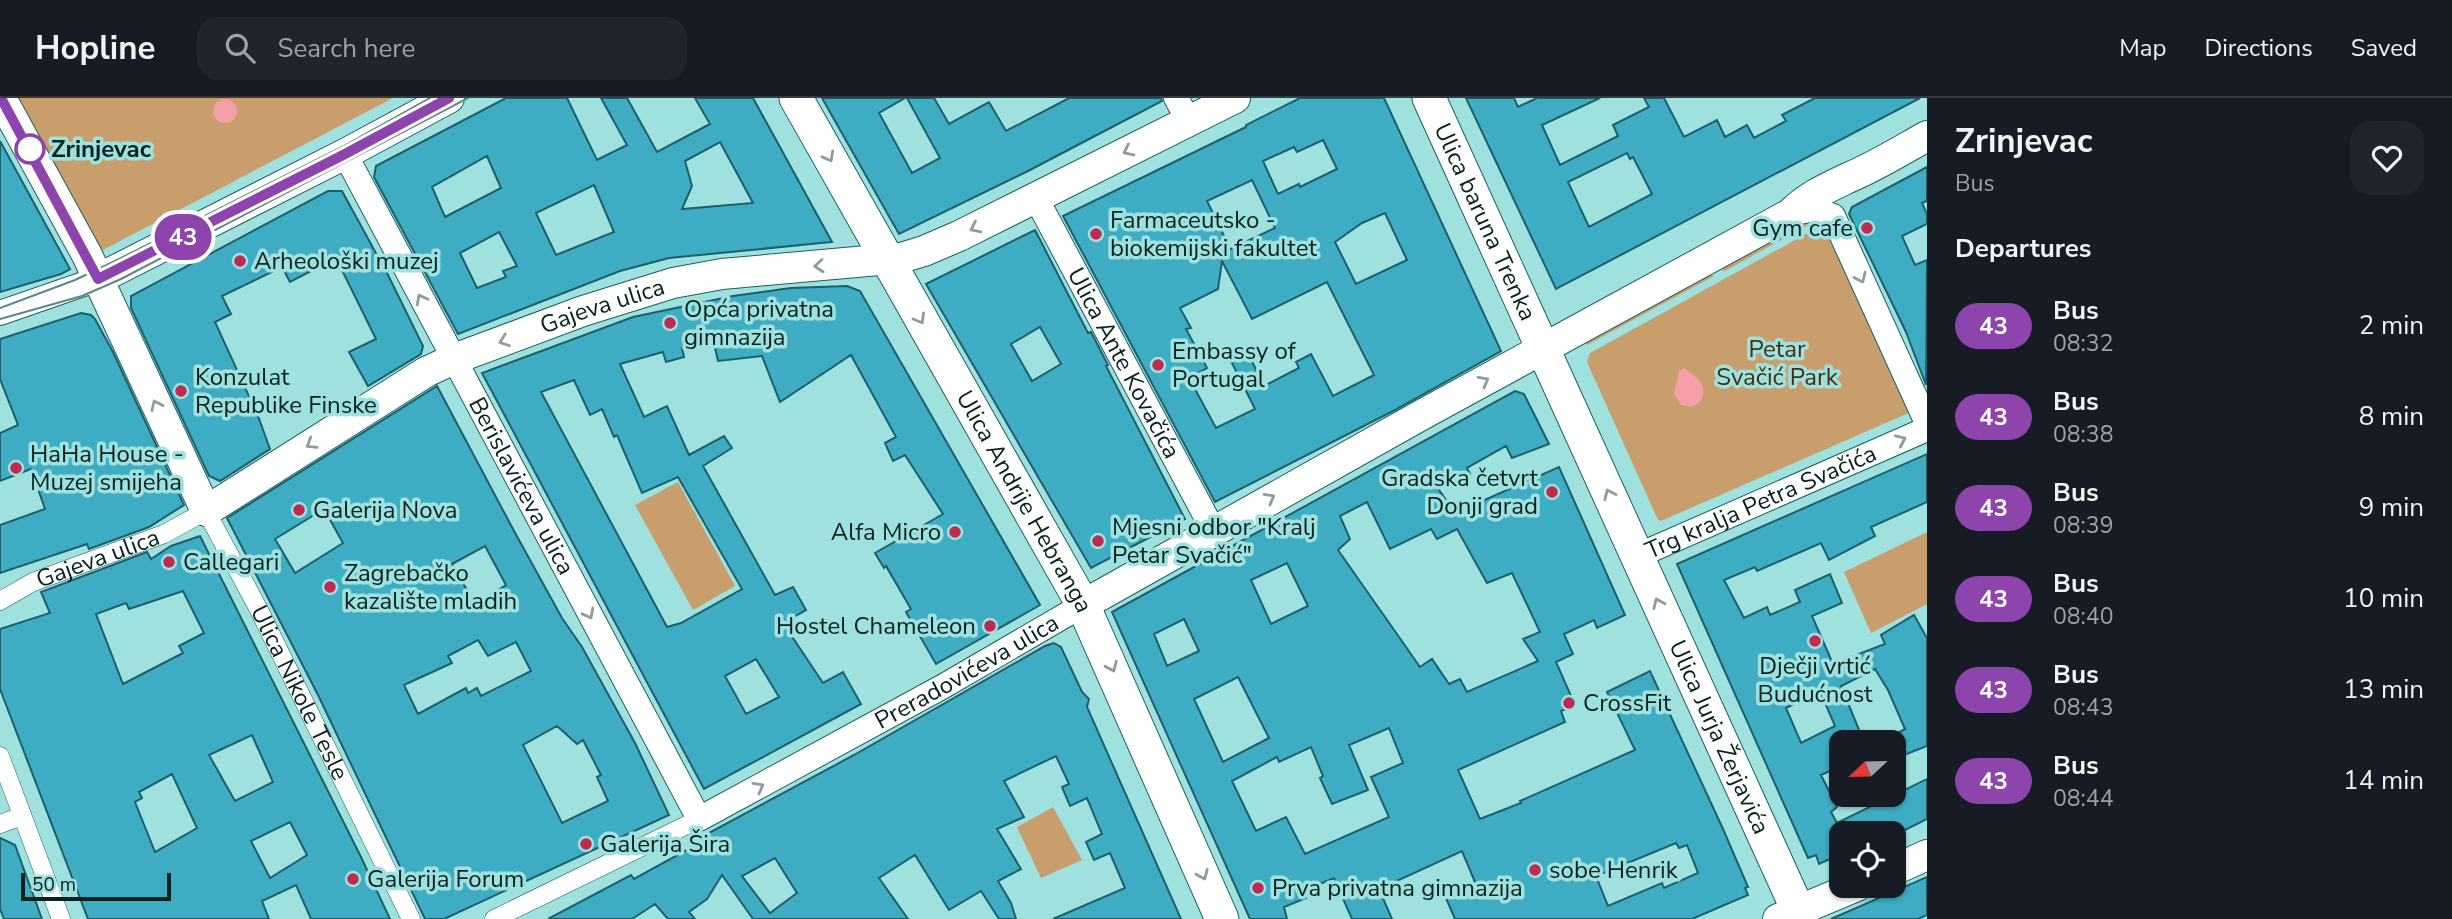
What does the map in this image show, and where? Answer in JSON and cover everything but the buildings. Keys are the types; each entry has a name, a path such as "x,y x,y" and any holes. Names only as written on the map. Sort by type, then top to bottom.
{"main road":[{"name":"Ulica Andrije Hebranga","path":"796,98 1083,605 1222,919"},
{"name":"Ulica baruna Trenka","path":"1429,98 1542,348"},
{"name":"Trg kralja Petra Svačića","path":"1542,348 1637,556"},
{"name":"Ulica Jurja Žerjavića","path":"1637,556 1793,916"}],"street":[{"name":"Ulica Nikole Tesle","path":"1,98 98,279 206,511 411,919"},
{"path":"0,313 98,279 345,154 449,98"},
{"name":"Gajeva ulica","path":"0,601 33,582 164,534 206,511 426,372 454,359 583,311 673,283 722,274 912,256 1036,198 1183,110 1235,98"},
{"path":"1542,348 1790,214 1811,196 1927,136"},
{"name":"Berislavićeva ulica","path":"345,154 699,819"},
{"path":"1850,178 1837,191 1833,216 1927,423"},
{"name":"Ulica Ante Kovačića","path":"1036,198 1213,530"},
{"path":"1790,214 1814,209 1833,216"},
{"name":"Preradovićeva ulica","path":"494,919 699,819 942,687 1213,530 1542,348"},
{"name":"Trg kralja Petra Svačića","path":"1637,556 1927,429"},
{"path":"0,756 61,919"},
{"path":"0,824 22,816"},
{"path":"1906,865 1927,855"},
{"path":"1793,916 1831,898"}],"green space":[{"name":"Zrinjevac","path":"18,98 393,98 101,251"},
{"path":"1813,218 1813,222 1725,271 1717,269"},
{"name":"Petar Svačić Park","path":"1815,229 1829,231 1911,412 1658,520 1587,362 1590,353"},
{"path":"1710,273 1714,276 1587,345 1583,341"},
{"path":"678,482 735,586 693,610 635,505"},
{"path":"1927,532 1927,604 1871,633 1844,572"},
{"path":"1053,807 1082,860 1041,878 1017,827"}],"shaded area":[{"path":"225,99 233,103 237,111 233,119 225,123 217,119 213,111 217,103"},
{"path":"1684,368 1697,378 1703,391 1700,402 1691,407 1681,405 1674,394 1679,371"}],"tram line":[{"path":"0,308 75,280 113,262 342,147 430,98"},
{"path":"0,319 82,296 121,279 468,98"}],"bus line":[{"name":"43","path":"1,98 98,279 345,154 449,98"}],"place":[{"name":"Zrinjevac","path":"30,149"},
{"name":"Gym cafe","path":"1867,228"},
{"name":"Farmaceutsko - biokemijski fakultet","path":"1096,234"},
{"name":"Arheološki muzej","path":"240,261"},
{"name":"Opća privatna gimnazija","path":"670,323"},
{"name":"Embassy of Portugal","path":"1158,365"},
{"name":"Konzulat Republike Finske","path":"181,391"},
{"name":"HaHa House - Muzej smijeha","path":"16,468"},
{"name":"Gradska četvrt Donji grad","path":"1552,492"},
{"name":"Galerija Nova","path":"299,510"},
{"name":"Alfa Micro","path":"955,532"},
{"name":"Mjesni odbor \"Kralj Petar Svačić\"","path":"1098,541"},
{"name":"Callegari","path":"169,562"},
{"name":"Zagrebačko kazalište mladih","path":"330,587"},
{"name":"Hostel Chameleon","path":"990,626"},
{"name":"Dječji vrtić Budućnost","path":"1815,641"},
{"name":"CrossFit","path":"1569,703"},
{"name":"Galerija Šira","path":"586,844"},
{"name":"sobe Henrik","path":"1535,870"},
{"name":"Galerija Forum","path":"353,879"},
{"name":"Prva privatna gimnazija","path":"1258,888"}]}
